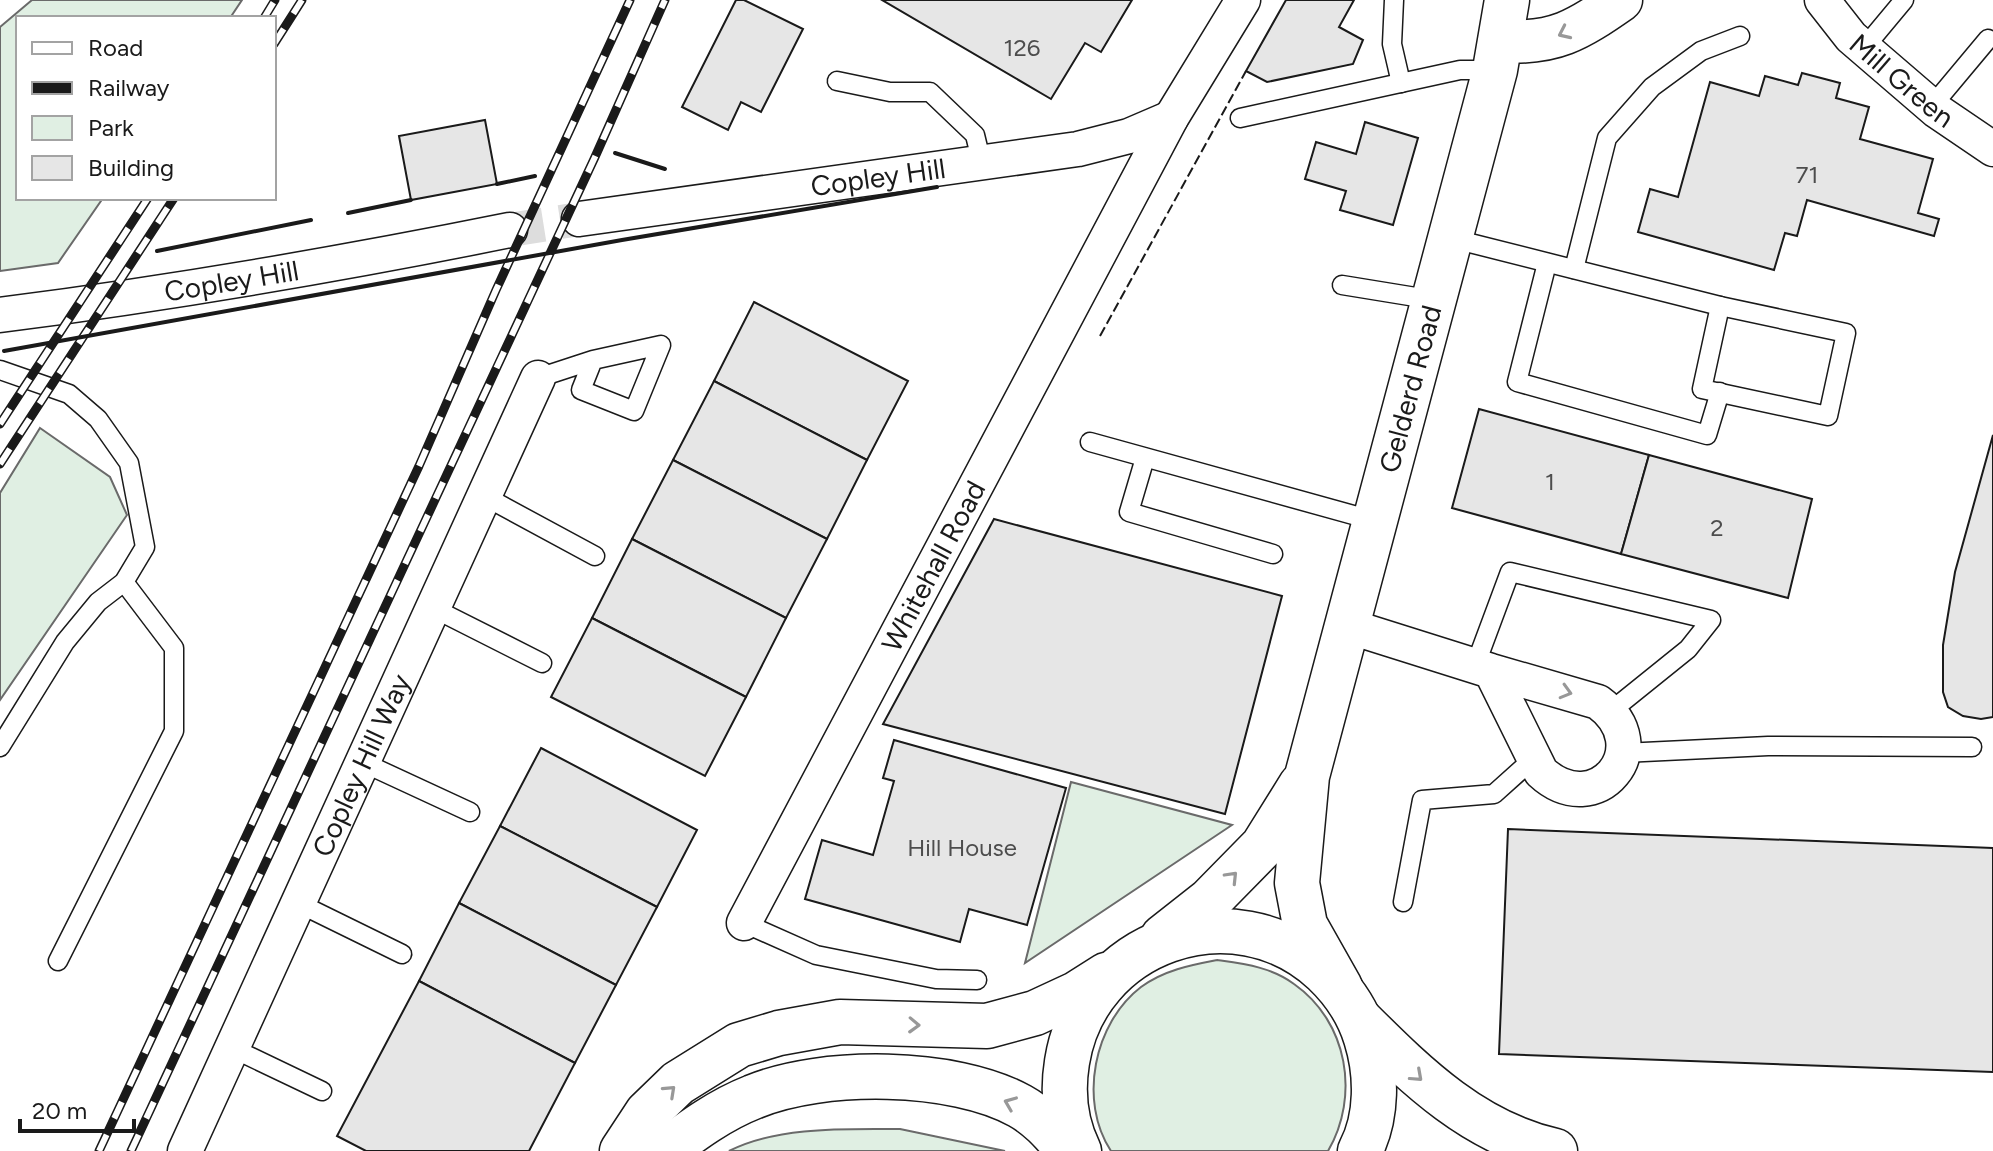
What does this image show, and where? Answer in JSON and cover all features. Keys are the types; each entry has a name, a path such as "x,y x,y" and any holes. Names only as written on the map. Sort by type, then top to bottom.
{"main road":[{"name":"Gelderd Road","path":"1350,1004 1305,925 1297,883 1307,776 1501,37"},
{"name":"Gelderd Road","path":"1136,956 1210,900 1263,846 1307,776"},
{"path":"622,1151 647,1113 678,1083 739,1045 779,1033 840,1022 987,1026 1035,1013 1076,994 1136,956 1187,933 1229,931 1271,939 1308,958 1421,1081 1499,1132 1555,1151"},
{"path":"1079,1151 1070,1134 1063,1087 1071,1037 1095,992 1136,956"},
{"path":"1350,1004 1373,1060 1374,1101 1360,1151"},
{"path":"665,1151 723,1110 755,1095 835,1079 908,1076 970,1087 1019,1105 1046,1125 1069,1151"}],"street":[{"path":"1501,37 1530,43 1551,39 1590,22 1621,0"},
{"name":"Mill Green","path":"1822,0 1830,14 1864,48 1932,106 1993,149"},
{"name":"Whitehall Road","path":"744,923 1171,118 1239,1"},
{"name":"Copley Hill","path":"579,219 1078,149 1129,136 1171,118"},
{"name":"Copley Hill","path":"0,315 145,296 510,230"},
{"name":"Copley Hill Way","path":"185,1151 538,378"},
{"path":"1348,626 1598,702 1611,711 1620,723 1624,738 1618,767 1608,779 1595,787 1566,789 1552,783 1533,759 1483,669"}],"lane":[{"path":"1394,0 1392,44 1401,83"},
{"path":"1864,48 1904,0"},
{"path":"1574,269 1607,138 1652,87 1701,51 1740,36"},
{"path":"1240,118 1460,70 1501,37"},
{"path":"1932,106 1988,39"},
{"path":"837,81 890,92 930,92 975,135 982,164"},
{"path":"1450,238 1720,306 1846,333 1828,416 1702,389 1720,306"},
{"path":"1547,263 1517,382 1707,435 1720,392"},
{"path":"1342,285 1434,300"},
{"path":"538,378 593,360 661,345 634,411 581,390 593,360"},
{"path":"0,370 69,394 98,419 129,463 145,547 124,582 98,602 65,642 0,747"},
{"path":"1090,442 1375,521"},
{"path":"1145,458 1129,512 1273,554"},
{"path":"484,496 595,556"},
{"path":"1483,669 1510,572 1711,620 1688,649 1611,711"},
{"path":"58,961 174,731 174,648 124,582"},
{"path":"433,608 542,663"},
{"path":"1623,753 1768,746 1972,747"},
{"path":"1403,902 1422,800 1494,794 1533,759"},
{"path":"362,762 470,812"},
{"path":"298,903 402,954"},
{"name":"Whitehall Road","path":"744,923 816,955 936,979 977,980"},
{"path":"232,1048 322,1091"}],"green space":[{"path":"32,0 242,0 231,16 16,16 16,200 102,200 58,263 0,271 0,27"},
{"path":"40,428 110,477 127,515 0,700 0,493"},
{"path":"1071,782 1232,825 1025,963"},
{"path":"1217,960 1257,967 1285,978 1312,1000 1327,1018 1337,1039 1346,1084 1338,1130 1328,1151 1111,1151 1095,1109 1094,1087 1102,1042 1112,1021 1125,1002 1150,981 1178,969"},
{"path":"900,1129 1005,1151 729,1151 790,1133"}],"building":[{"path":"736,0 744,0 803,29 761,112 741,102 728,130 682,107"},
{"path":"882,0 1132,0 1101,52 1085,43 1051,99"},
{"path":"1286,0 1354,0 1339,27 1363,40 1353,64 1267,82 1246,71"},
{"path":"1802,73 1840,83 1836,98 1869,107 1860,139 1933,159 1918,213 1939,219 1934,236 1807,200 1797,236 1785,233 1774,270 1638,232 1650,189 1678,197 1710,82 1759,96 1765,76 1798,85"},
{"path":"485,120 497,184 411,200 399,136"},
{"path":"1365,122 1418,138 1393,225 1340,210 1346,191 1305,179 1316,142 1356,154"},
{"path":"754,302 908,381 867,460 714,381"},
{"path":"714,381 867,460 827,539 673,460"},
{"path":"1479,409 1649,455 1621,554 1452,508"},
{"path":"1993,435 1993,717 1981,719 1963,716 1948,707 1943,692 1943,645 1955,572"},
{"path":"1649,455 1812,499 1788,598 1621,554"},
{"path":"673,460 827,539 786,618 632,539"},
{"path":"994,519 1282,596 1225,814 883,724"},
{"path":"632,539 786,618 746,697 592,618"},
{"path":"592,618 746,697 705,776 551,697"},
{"path":"894,740 1066,788 1027,925 969,909 960,942 805,899 822,840 873,855 894,781 883,778"},
{"path":"541,748 697,830 657,907 500,826"},
{"path":"500,826 657,907 616,985 459,903"},
{"path":"1508,829 1993,848 1993,1072 1499,1054"},
{"path":"459,903 616,985 575,1063 419,981"},
{"path":"419,981 575,1063 529,1151 366,1151 337,1136"}],"tunnel":[{"path":"510,230 579,219"}],"railway":[{"path":"265,16 275,0"},
{"path":"276,41 302,0"},
{"path":"99,1151 419,466 496,290 630,0"},
{"path":"131,1151 595,157 665,0"},
{"path":"0,424 147,200"},
{"path":"0,464 173,200"}],"fence":[{"path":"1100,336 1246,71"}],"wall":[{"path":"615,153 665,169"},
{"path":"497,184 535,176"},
{"path":"4,351 937,187"},
{"path":"348,213 411,200"},
{"path":"157,251 311,220"}]}
